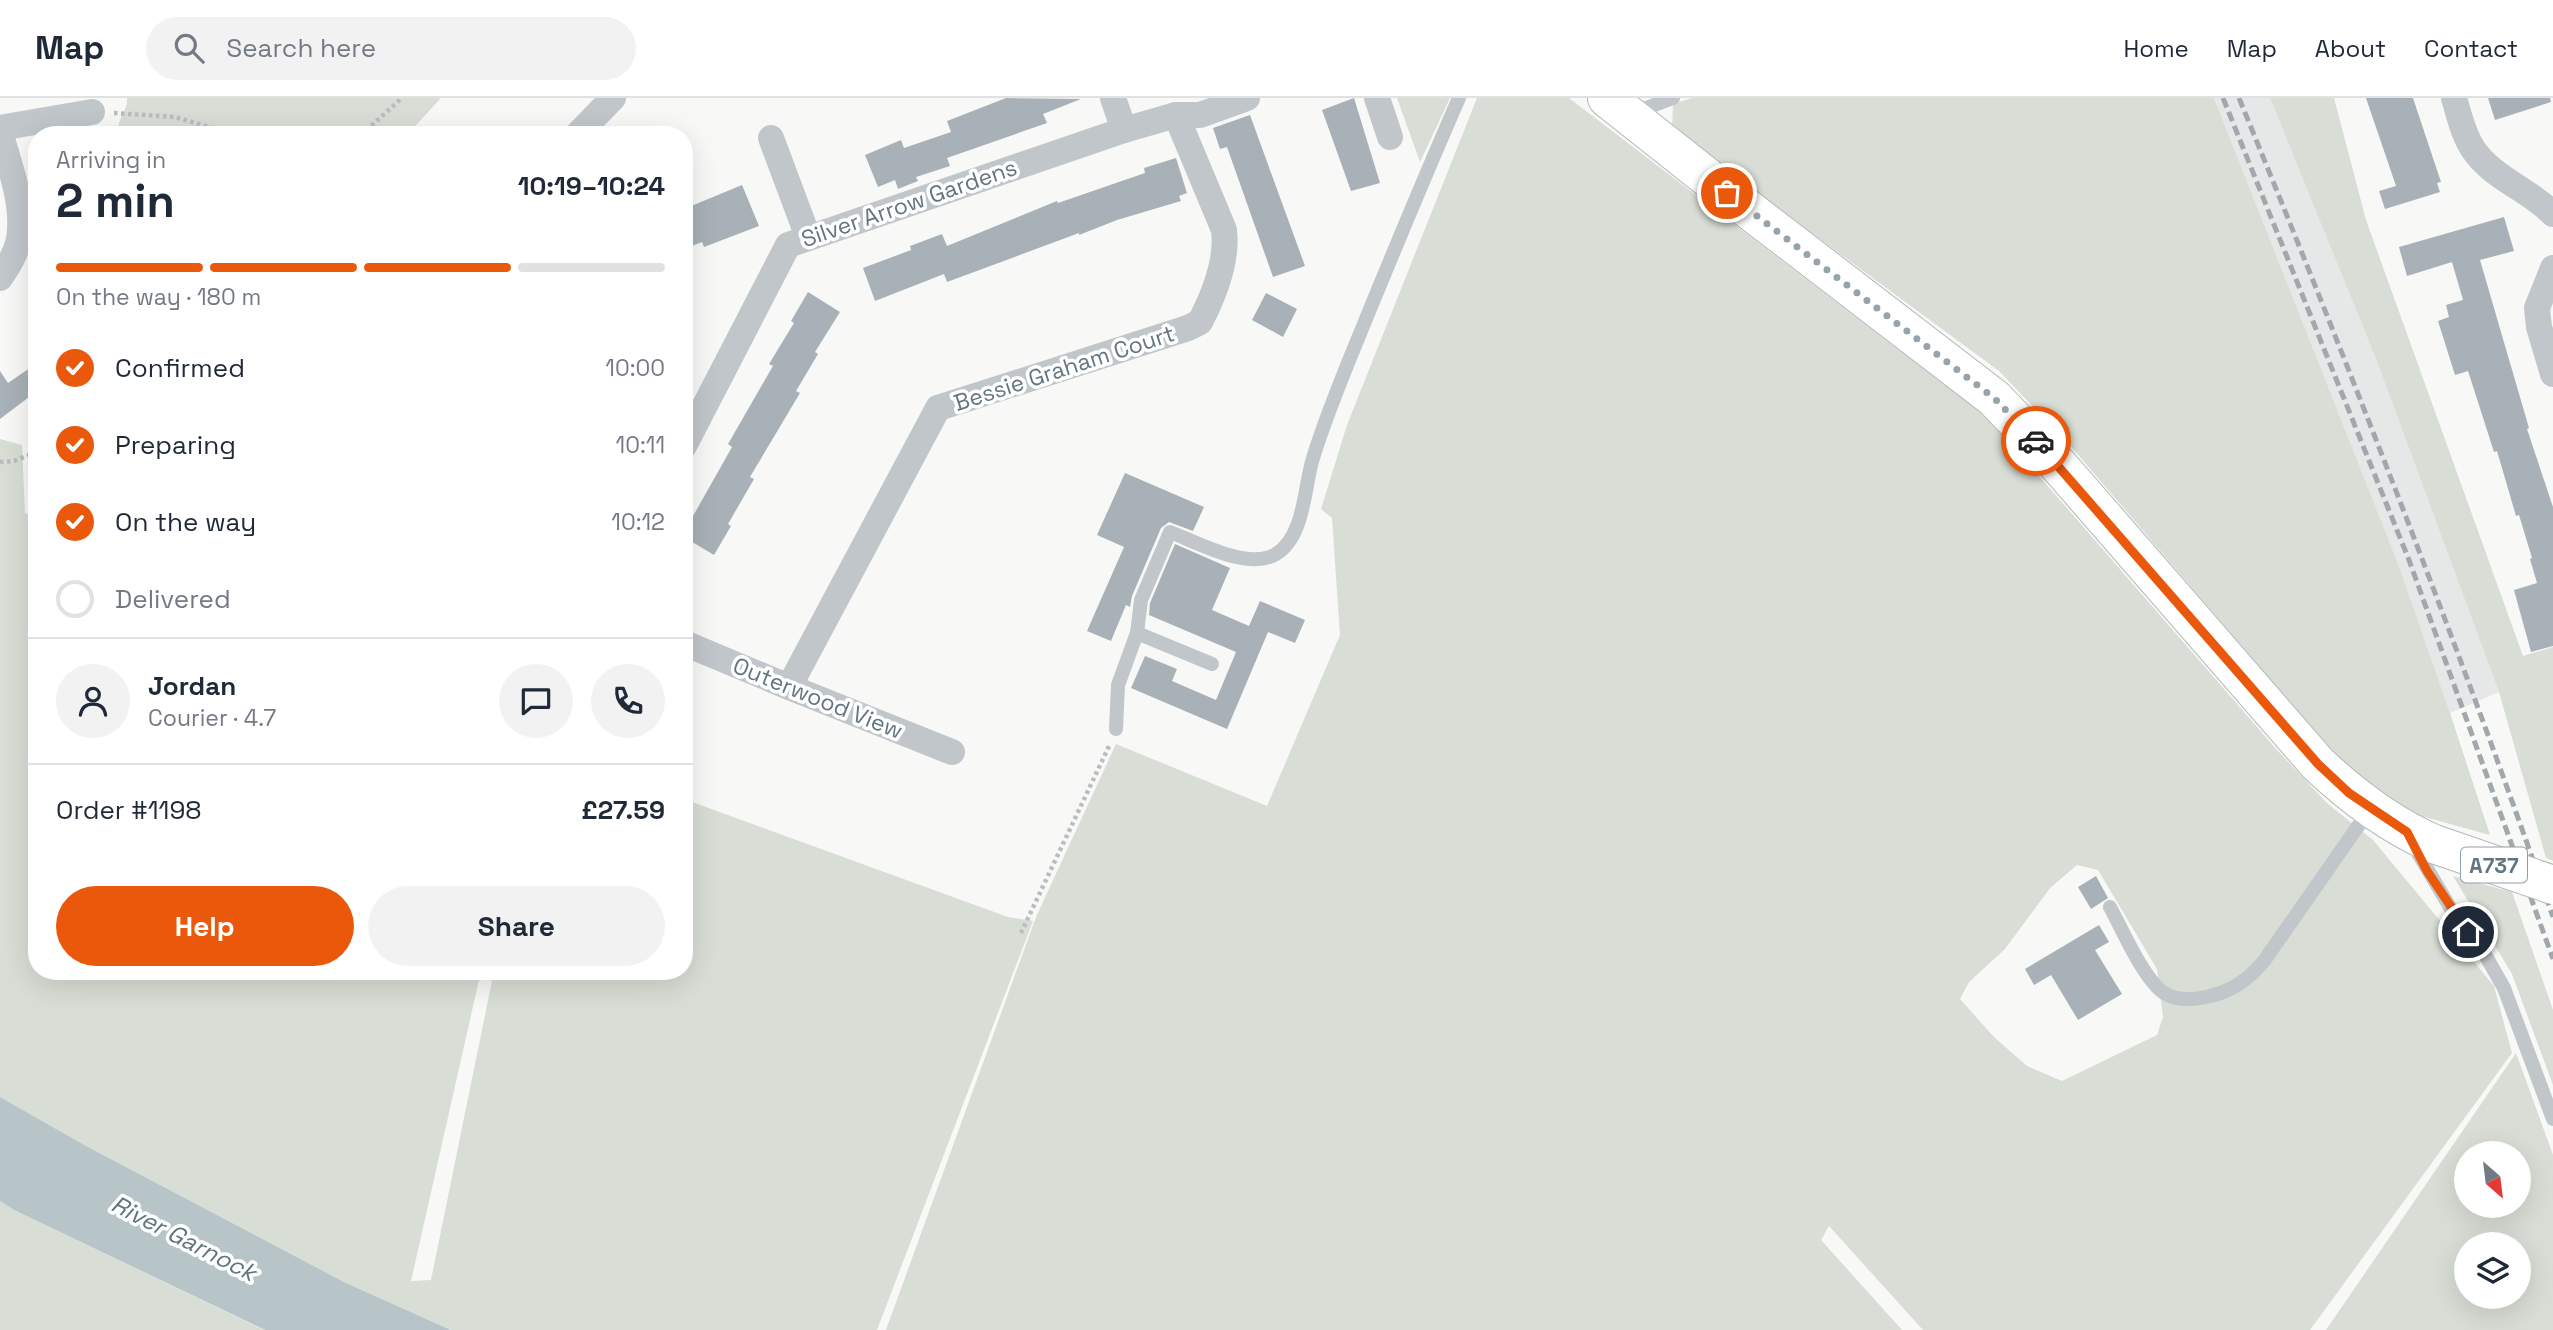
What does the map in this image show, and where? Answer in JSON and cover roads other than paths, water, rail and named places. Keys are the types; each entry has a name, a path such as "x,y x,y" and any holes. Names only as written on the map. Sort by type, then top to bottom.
{"highway":[{"name":"A737","path":"1618,106 1738,202 1994,398 2060,467 2318,764 2349,793 2421,838 2553,885"}],"street":[{"path":"586,126 613,98"},
{"path":"1113,98 1124,130"},
{"name":"Silver Arrow Gardens","path":"693,429 788,245 1124,130 1176,115 1200,115 1247,98"},
{"path":"1377,98 1390,137"},
{"path":"2454,98 2467,139 2474,151 2484,162 2553,214"},
{"path":"0,278 15,254 19,237 19,216 0,130 92,112"},
{"name":"Bessie Graham Court","path":"789,688 938,408 1200,322 1223,263 1226,244 1224,230 1176,115"},
{"path":"771,138 808,237"},
{"path":"2553,268 2537,308 2539,327 2553,374"},
{"name":"Outerwood View","path":"693,647 952,752"}],"lane":[{"path":"1116,729 1118,685 1138,633 1141,600 1170,531 1233,556 1264,559 1282,550 1296,530 1313,458 1346,370 1459,98"},
{"path":"1618,106 1673,98"},
{"path":"1138,633 1212,664"},
{"path":"2110,907 2149,978 2165,994 2188,1000 2230,991 2250,977 2264,961 2371,808"},
{"path":"2421,838 2427,871 2454,914 2483,951 2504,988 2553,1119"}],"water":[{"name":"River Garnock","path":"0,1097 88,1147 346,1283 451,1330 265,1330 14,1210 0,1201"}],"railway":[{"path":"2223,98 2409,560 2553,959"},
{"path":"2239,98 2402,506 2553,917"}]}
